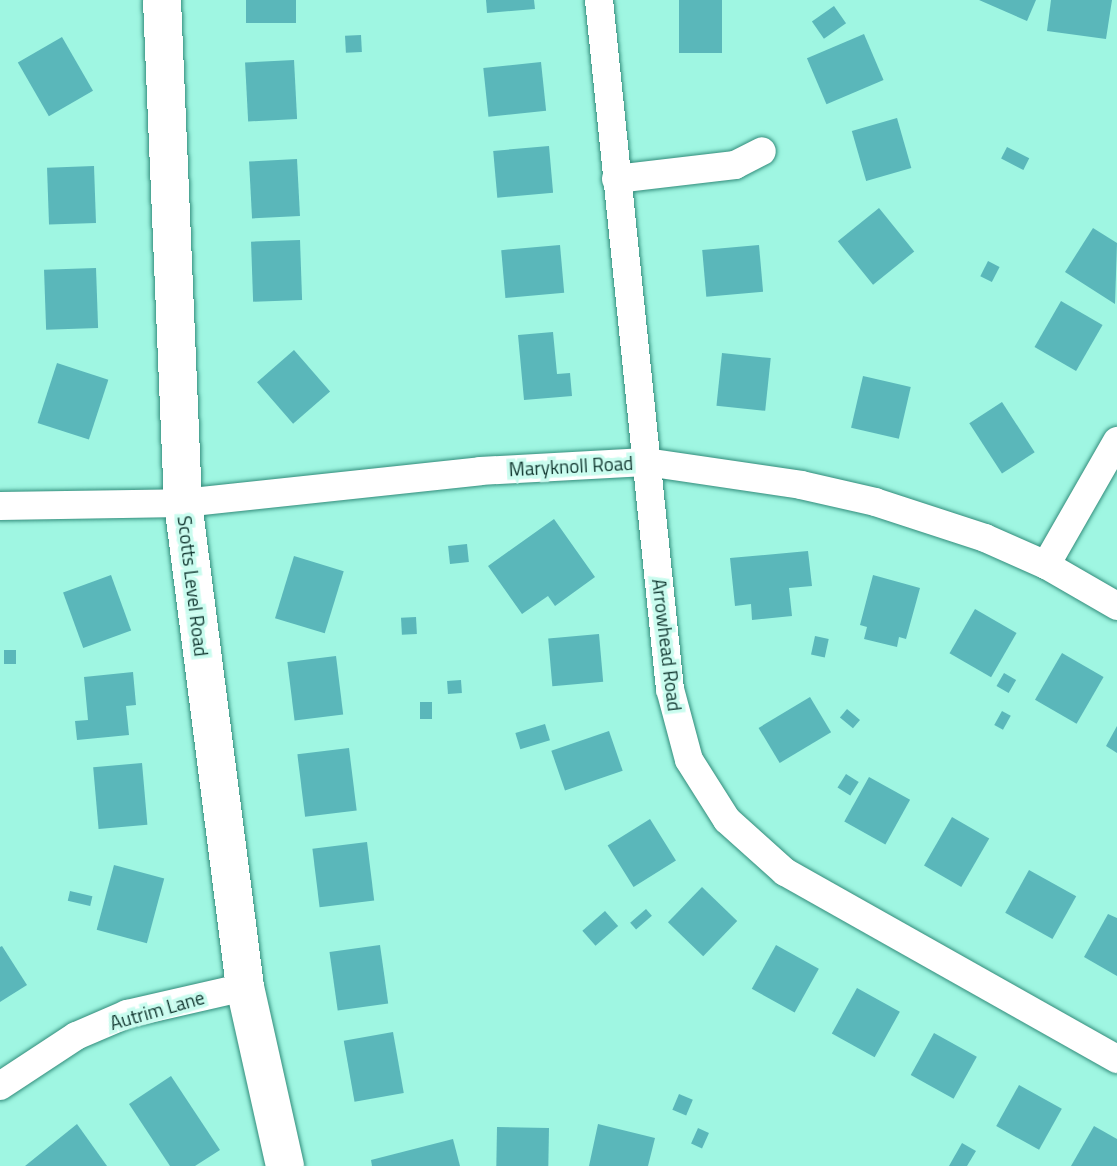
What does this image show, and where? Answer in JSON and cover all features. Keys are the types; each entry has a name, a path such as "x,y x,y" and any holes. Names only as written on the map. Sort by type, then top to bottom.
{"street":[{"name":"Scotts Level Road","path":"162,0 183,503 245,987 285,1166"},
{"name":"Arrowhead Road","path":"600,0 646,462 678,723 689,760 727,820 785,872 1117,1059"},
{"path":"616,179 735,164 762,151"},
{"path":"1046,565 1117,441"},
{"name":"Maryknoll Road","path":"0,506 183,503 480,471 646,462 801,485 876,502 985,538 1046,565 1117,606"},
{"name":"Autrim Lane","path":"0,1086 76,1036 127,1014 245,987"}],"building":[{"path":"246,0 296,0 296,23 246,23"},
{"path":"486,0 534,0 535,9 487,13"},
{"path":"679,0 722,0 722,53 679,53"},
{"path":"979,0 1036,0 1027,21"},
{"path":"1051,0 1112,0 1106,39 1047,31"},
{"path":"834,6 846,23 824,39 812,21"},
{"path":"864,34 884,80 826,104 807,58"},
{"path":"361,35 362,52 346,53 345,36"},
{"path":"62,37 93,91 49,116 18,62"},
{"path":"294,60 297,119 248,121 245,63"},
{"path":"541,62 546,111 488,117 483,68"},
{"path":"897,118 911,168 866,181 852,131"},
{"path":"549,146 553,193 497,198 493,151"},
{"path":"1007,147 1029,158 1023,170 1001,159"},
{"path":"297,159 300,216 252,218 249,162"},
{"path":"94,166 96,223 49,225 47,168"},
{"path":"879,208 914,252 873,285 838,241"},
{"path":"1093,228 1117,243 1115,304 1065,272"},
{"path":"300,240 302,300 253,302 251,242"},
{"path":"560,245 564,293 505,298 501,250"},
{"path":"759,245 763,292 706,297 702,250"},
{"path":"988,261 1000,267 992,282 980,276"},
{"path":"96,268 98,328 46,330 44,270"},
{"path":"1061,301 1103,325 1076,371 1034,347"},
{"path":"553,332 557,374 570,373 572,396 524,400 518,335"},
{"path":"294,350 330,392 293,424 257,382"},
{"path":"722,353 771,358 765,411 716,406"},
{"path":"57,363 108,380 89,440 38,423"},
{"path":"863,376 911,387 899,439 851,428"},
{"path":"1002,402 1035,452 1002,474 969,423"},
{"path":"554,519 595,577 555,606 548,596 522,614 488,566"},
{"path":"467,544 469,562 450,564 448,546"},
{"path":"808,551 812,586 789,588 792,616 752,620 751,604 735,606 730,558"},
{"path":"294,556 344,571 325,633 275,618"},
{"path":"111,575 131,630 83,648 63,592"},
{"path":"873,575 920,588 906,639 899,637 897,647 864,639 867,627 860,625"},
{"path":"975,609 1017,633 991,677 950,653"},
{"path":"416,617 417,634 402,635 401,618"},
{"path":"599,634 603,682 552,686 548,638"},
{"path":"815,636 829,639 825,657 811,655"},
{"path":"4,650 16,650 16,664 4,664"},
{"path":"1062,653 1104,677 1077,724 1035,700"},
{"path":"336,656 343,715 295,721 287,662"},
{"path":"133,672 136,705 126,706 129,735 77,740 75,721 88,720 84,677"},
{"path":"1004,673 1016,680 1009,693 996,686"},
{"path":"461,680 462,693 448,694 447,681"},
{"path":"810,697 831,732 780,763 759,728"},
{"path":"420,702 432,702 432,719 420,719"},
{"path":"847,709 860,720 853,728 840,717"},
{"path":"1002,711 1011,716 1003,730 994,725"},
{"path":"545,724 550,740 520,749 515,733"},
{"path":"1117,726 1117,753 1106,746"},
{"path":"609,731 623,771 565,791 551,751"},
{"path":"349,748 357,811 305,817 297,754"},
{"path":"142,763 147,825 99,829 93,767"},
{"path":"846,774 859,782 850,796 838,788"},
{"path":"869,777 910,800 885,844 844,822"},
{"path":"952,817 989,838 961,887 924,865"},
{"path":"650,819 676,861 634,887 608,845"},
{"path":"367,842 374,901 320,907 312,849"},
{"path":"114,865 164,878 147,943 97,930"},
{"path":"1029,870 1076,896 1052,939 1005,913"},
{"path":"702,887 737,921 703,956 668,922"},
{"path":"70,891 92,896 90,906 68,901"},
{"path":"646,909 652,916 636,930 630,923"},
{"path":"605,911 618,926 595,946 582,931"},
{"path":"1108,914 1117,918 1117,976 1084,957"},
{"path":"380,945 388,1003 338,1011 329,952"},
{"path":"776,945 819,969 795,1012 752,989"},
{"path":"2,946 27,985 0,1002 0,947"},
{"path":"857,988 900,1012 875,1057 832,1033"},
{"path":"393,1032 404,1093 355,1102 344,1041"},
{"path":"934,1033 977,1057 954,1099 911,1075"},
{"path":"171,1076 220,1150 195,1166 170,1166 129,1104"},
{"path":"1019,1085 1062,1109 1039,1150 996,1126"},
{"path":"679,1094 693,1100 686,1116 672,1110"},
{"path":"77,1124 107,1166 25,1166"},
{"path":"598,1124 655,1138 648,1166 589,1166"},
{"path":"1094,1126 1117,1139 1117,1166 1071,1166"},
{"path":"497,1127 549,1128 548,1166 496,1166"},
{"path":"698,1128 709,1133 702,1148 691,1144"},
{"path":"453,1139 460,1166 372,1166 371,1160"},
{"path":"962,1143 976,1151 967,1166 949,1166"}]}
